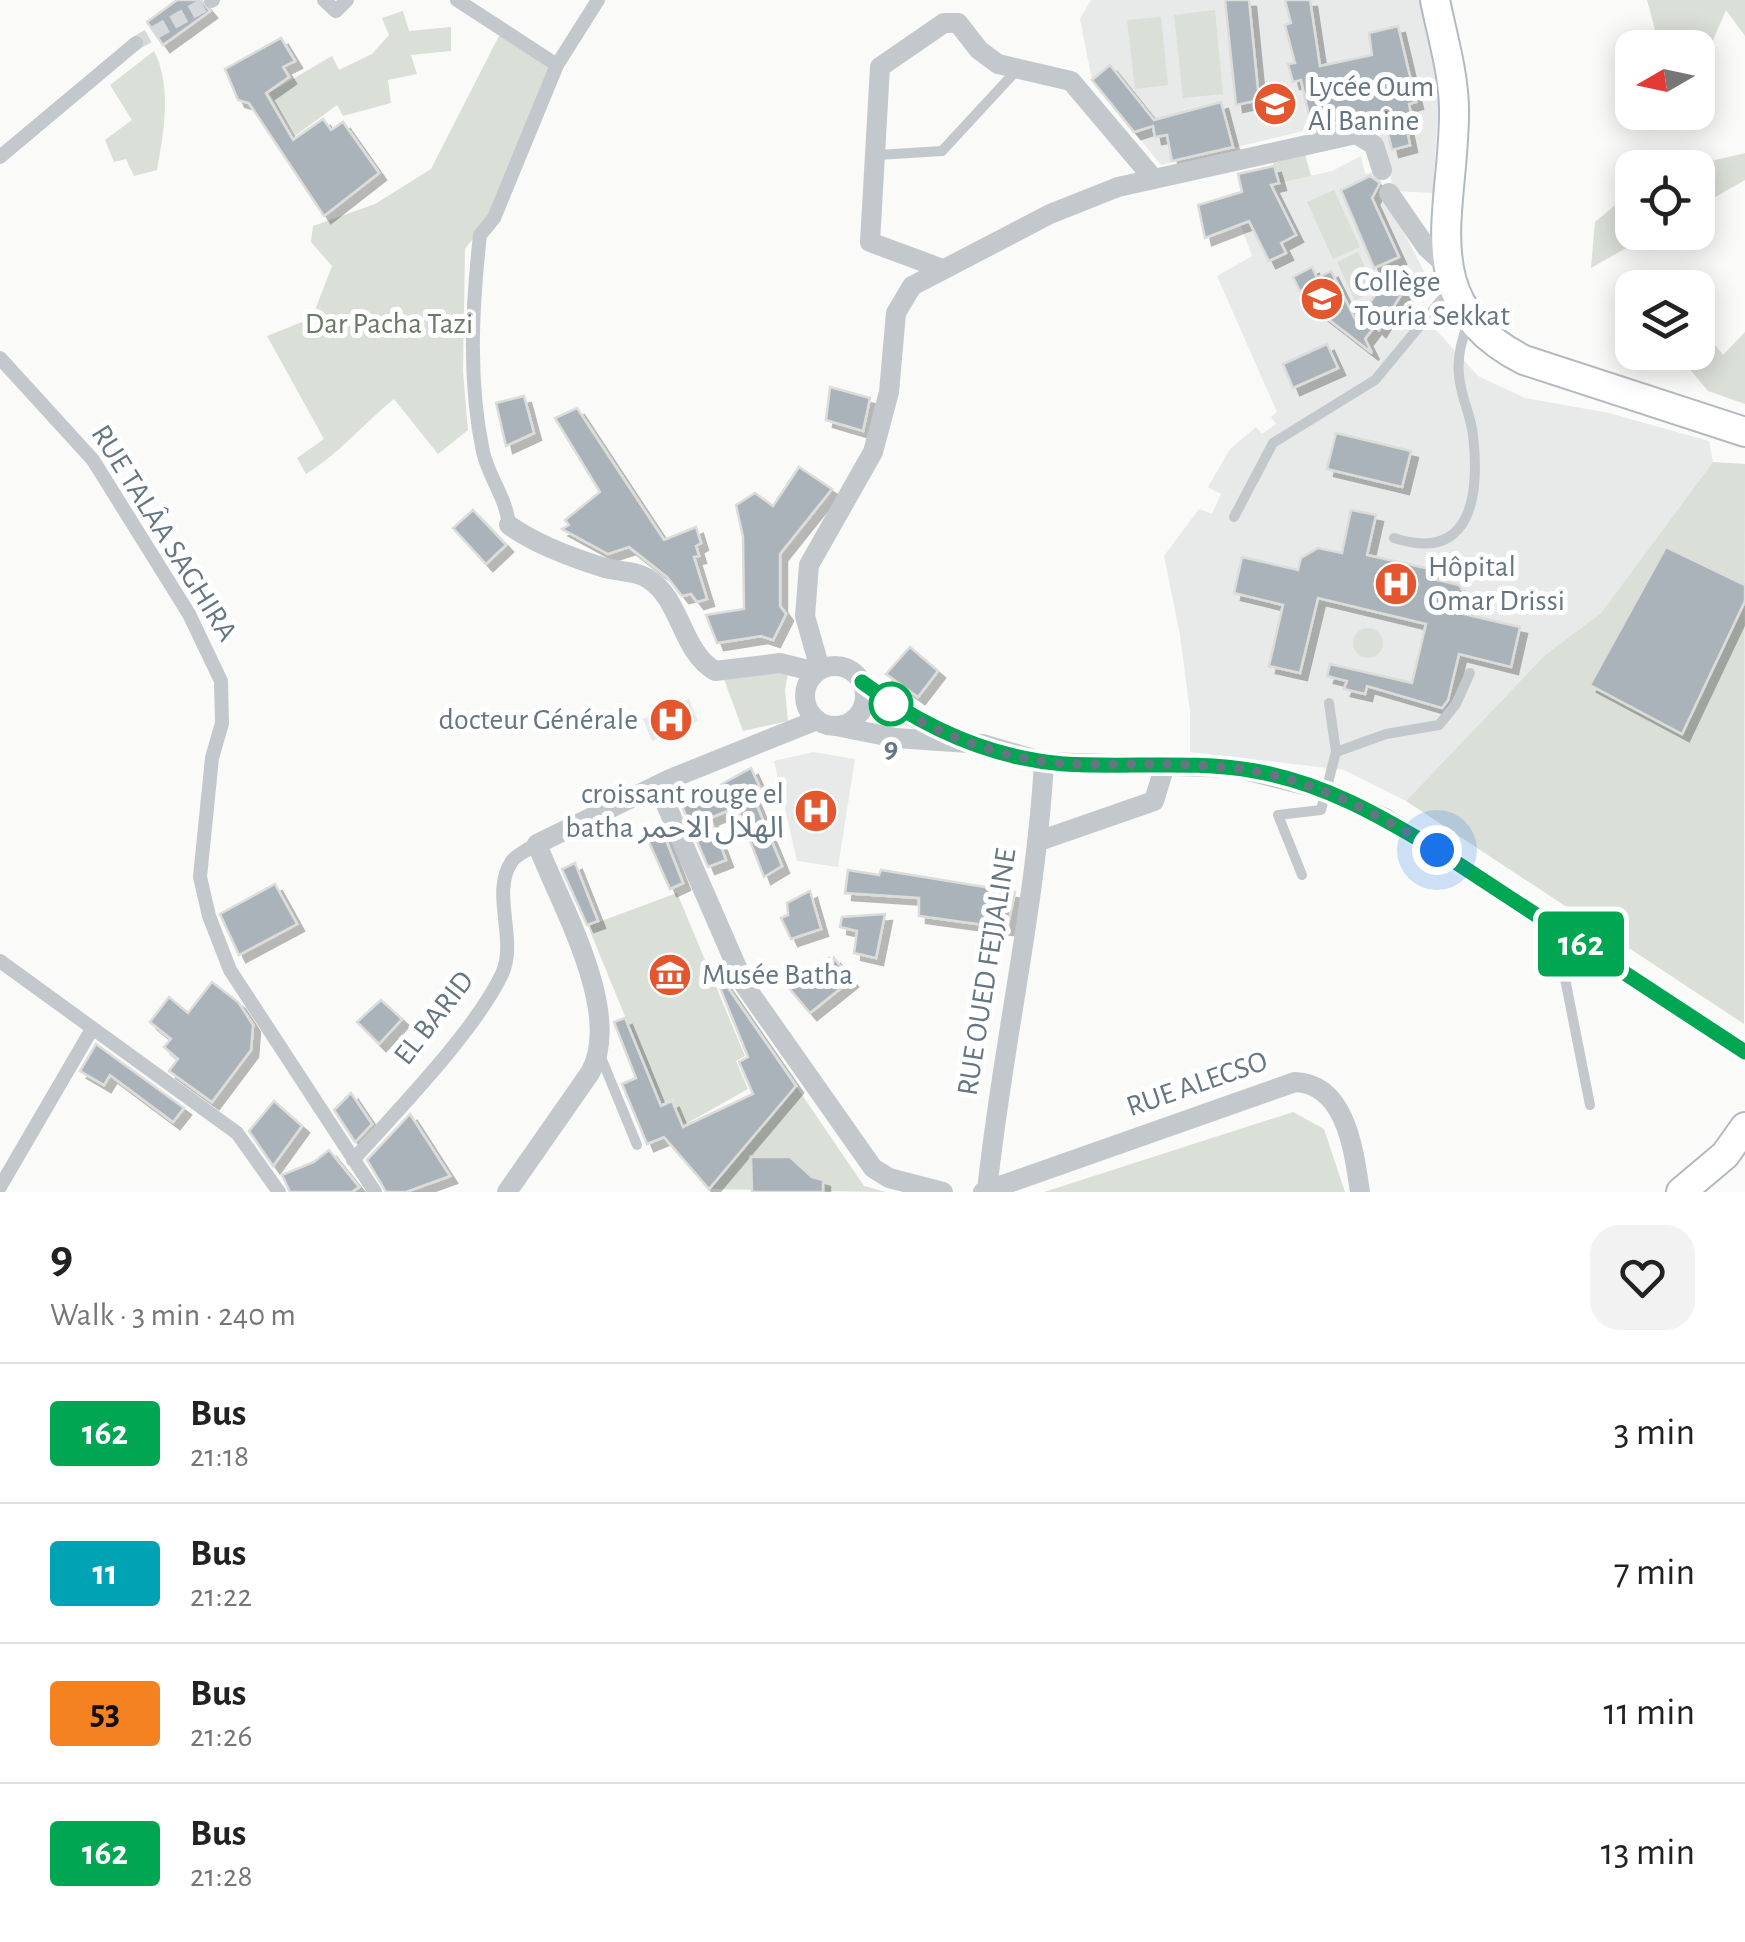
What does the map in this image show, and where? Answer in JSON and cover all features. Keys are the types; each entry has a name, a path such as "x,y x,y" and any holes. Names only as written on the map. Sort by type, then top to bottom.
{"main road":[{"path":"1434,0 1454,106 1449,276 1470,316 1494,341 1524,360 1745,432"},
{"path":"1680,1192 1725,1155 1745,1128"}],"street":[{"path":"324,0 336,11 347,0"},
{"path":"458,0 558,66"},
{"path":"598,0 558,66 494,218 480,235 472,389 484,458 506,502 509,525 524,536 580,559 650,580 670,604 694,654 715,672 780,663 818,670 844,667 905,713 959,741"},
{"path":"940,268 870,242 880,67 944,23 958,23 989,59 1017,70 1072,82 1154,178"},
{"path":"0,157 136,42"},
{"path":"818,670 805,616 809,565 872,452 889,392 898,307 912,286 940,268 1078,202 1154,178 1356,134 1374,146 1382,170"},
{"path":"1390,193 1449,276"},
{"name":"RUE TALÂA SAGHIRA","path":"0,358 93,460 190,614 221,681 222,724 212,758 202,893 230,970 375,1192"},
{"path":"818,670 807,684 804,698 826,723 896,738 959,741 1044,762 1236,768 1328,791 1385,818 1745,1052"},
{"path":"507,1192 600,1055 601,1018 593,986 537,844 658,786 826,723 853,720 865,700 862,682"},
{"name":"RUE OUED FEJJALINE","path":"985,1191 1038,841 1044,762"},
{"path":"1038,841 1154,801 1165,765"},
{"path":"658,786 734,964 766,1020 878,1172 943,1192"},
{"name":"EL BARID","path":"353,1160 478,1014 503,972 510,940 507,875 512,861 537,844"},
{"path":"0,961 237,1133 280,1192"},
{"path":"0,1187 92,1029"},
{"name":"RUE ALECSO","path":"985,1191 1281,1086 1302,1082 1322,1091 1338,1111 1352,1145 1360,1192"}],"lane":[{"path":"878,154 942,151 1017,70"},
{"path":"1234,518 1273,444 1375,380 1449,276"},
{"path":"1394,538 1435,545 1450,541 1465,520 1473,433 1459,378 1459,348 1470,316"},
{"path":"1336,752 1386,734 1439,725 1456,704 1470,673"},
{"path":"1302,875 1278,815 1316,813 1328,791 1336,752 1329,703"},
{"path":"1555,927 1590,1105"},
{"path":"600,1055 637,1145"}],"shaded area":[{"name":"Lycée Oum Al Banine","path":"1091,0 1419,0 1443,92 1439,95 1433,193 1394,191 1374,114 1161,165 1092,80 1080,19"},
{"name":"Hôpital Omar Drissi","path":"1361,156 1365,174 1378,171 1384,194 1426,275 1409,315 1428,330 1436,330 1478,376 1525,398 1609,413 1709,441 1713,462 1601,613 1545,655 1406,801 1344,770 1190,752 1190,712 1180,635 1164,556 1199,509 1212,514 1221,494 1208,487 1230,449 1256,427 1262,434 1276,424 1271,417 1277,412 1217,276 1252,256 1229,194 1332,171"},
{"name":"docteur Générale","path":"689,699 698,721 652,741 643,719"},
{"name":"croissant rouge el batha الهلال الاحمر","path":"813,752 855,759 838,867 797,861 774,761"}],"green space":[{"path":"1647,0 1745,0 1745,36 1726,10 1715,36 1715,30 1655,30"},
{"path":"1215,10 1223,94 1183,98 1174,15"},
{"path":"403,11 409,31 451,27 451,51 411,55 417,74 388,80 391,103 343,116 337,105 295,136 269,93 332,56 339,70 372,54 389,35 382,18"},
{"path":"1161,17 1168,85 1135,89 1127,20"},
{"name":"Dar Pacha Tazi","path":"501,32 556,67 494,212 465,249 463,372 468,430 438,454 394,399 306,474 297,458 324,439 267,336 312,318 332,266 311,242 313,226 375,204 431,169"},
{"path":"154,51 165,94 160,155 157,170 134,176 126,159 114,162 105,140 132,120 110,85"},
{"path":"1745,153 1745,180 1715,197 1715,160"},
{"path":"1305,154 1311,176 1279,183 1273,163"},
{"path":"1334,190 1360,247 1333,259 1307,202"},
{"path":"1615,205 1615,250 1623,250 1591,268 1595,222"},
{"path":"1358,252 1376,291 1355,300 1337,262"},
{"path":"1745,332 1745,404 1708,391 1690,370 1715,370 1715,345 1723,355"},
{"path":"1713,462 1745,464 1744,1024 1406,801 1545,655 1601,613"},
{"path":"1368,628 1379,632 1383,643 1379,654 1368,658 1357,654 1353,643 1357,632"},
{"path":"789,668 785,690 788,721 743,731 721,671"},
{"path":"677,893 745,1056 736,1061 748,1089 682,1126 673,1099 661,1104 588,926"},
{"path":"796,1086 864,1186 886,1192 709,1189"},
{"path":"1293,1112 1324,1129 1345,1192 1044,1192"}],"building":[{"path":"177,0 201,0 210,11 163,45 147,22"},
{"path":"1225,0 1249,0 1259,100 1236,105"},
{"path":"1285,0 1310,0 1320,66 1372,55 1369,33 1398,26 1416,102 1409,104 1411,114 1404,116 1410,145 1392,150 1383,112 1312,129 1301,80 1293,82 1288,64 1295,63 1285,25 1291,23"},
{"path":"281,38 295,61 283,67 289,77 266,93 293,140 323,119 331,130 343,122 379,173 324,216 249,103 238,100 225,69"},
{"path":"1110,65 1154,120 1221,102 1233,147 1172,161 1167,135 1155,137 1153,126 1134,132 1092,80"},
{"path":"1274,166 1279,183 1271,185 1296,235 1281,243 1286,253 1269,261 1249,221 1205,238 1198,205 1242,192 1238,174"},
{"path":"1370,176 1380,183 1372,198 1399,257 1374,268 1341,190"},
{"path":"1312,267 1317,278 1331,271 1356,321 1388,278 1404,290 1379,330 1375,326 1365,339 1372,353 1305,301 1293,277"},
{"path":"1327,344 1338,368 1293,388 1283,364"},
{"path":"830,387 870,398 863,431 826,420"},
{"path":"524,396 534,433 506,446 496,403"},
{"path":"577,408 664,540 696,527 701,543 696,546 699,556 694,557 707,599 697,602 691,594 682,596 667,577 629,547 608,554 562,529 569,525 565,520 600,492 555,418"},
{"path":"1336,433 1411,451 1402,487 1327,469"},
{"path":"799,467 832,489 780,554 780,606 786,614 773,640 761,636 717,643 706,615 744,609 743,537 736,505 755,493 773,506"},
{"path":"473,510 506,545 486,564 453,528"},
{"path":"1351,510 1376,515 1367,555 1430,569 1433,579 1459,585 1467,599 1464,614 1520,627 1511,667 1459,654 1448,700 1442,708 1367,686 1365,694 1344,689 1347,681 1327,676 1330,664 1412,683 1426,624 1318,598 1300,673 1269,666 1283,605 1234,593 1242,557 1298,570 1301,558 1318,548 1342,553"},
{"path":"1666,547 1745,585 1745,601 1682,734 1590,685"},
{"path":"910,647 938,671 918,697 886,674"},
{"path":"751,768 761,790 752,794 782,866 764,877 737,807 710,818 726,860 708,867 682,806"},
{"path":"660,825 683,883 670,889 644,831"},
{"path":"575,863 598,921 587,925 562,869"},
{"path":"848,870 879,875 881,870 1015,892 1007,928 919,916 919,898 845,893"},
{"path":"275,884 297,924 239,955 220,914"},
{"path":"810,891 821,929 791,939 781,918 788,915 787,903"},
{"path":"885,914 876,958 854,953 857,931 840,927 842,917"},
{"path":"829,958 832,969 834,958 851,980 810,1013 789,988"},
{"path":"212,982 238,1002 253,1025 251,1050 212,1102 169,1071 178,1059 164,1047 171,1039 150,1022 169,997 188,1013"},
{"path":"724,982 796,1086 709,1189 664,1137 647,1144 622,1084 636,1078 614,1022 625,1018 661,1106 672,1101 683,1127 753,1094 739,1062 748,1057 719,985"},
{"path":"381,1000 402,1019 379,1044 357,1022"},
{"path":"96,1044 184,1108 173,1122 110,1075 104,1085 80,1071"},
{"path":"351,1093 372,1124 355,1142 334,1110"},
{"path":"274,1101 302,1126 273,1166 249,1131"},
{"path":"410,1114 450,1176 406,1192 386,1192 367,1160"},
{"path":"329,1150 359,1187 352,1192 290,1192 282,1175 314,1162"},
{"path":"751,1157 790,1157 812,1177 823,1180 823,1192 752,1192"}],"tunnel":[{"path":"136,43 211,1"}],"bus line":[{"name":"162","path":"862,682 905,713 959,741 1044,762 1236,768 1328,791 1385,818 1437,850 1745,1052"}],"place":[{"name":"Lycée Oum Al Banine","path":"1275,104"},
{"name":"Collège Touria Sekkat","path":"1322,299"},
{"name":"Hôpital Omar Drissi","path":"1396,584"},
{"name":"9","path":"891,704"},
{"name":"docteur Générale","path":"671,720"},
{"name":"croissant rouge el batha الهلال الاحمر","path":"816,811"},
{"name":"Musée Batha","path":"670,975"}],"route":[{"path":"891,704 959,741 1044,762 1236,768 1302,782 1356,803 1437,850"}]}
